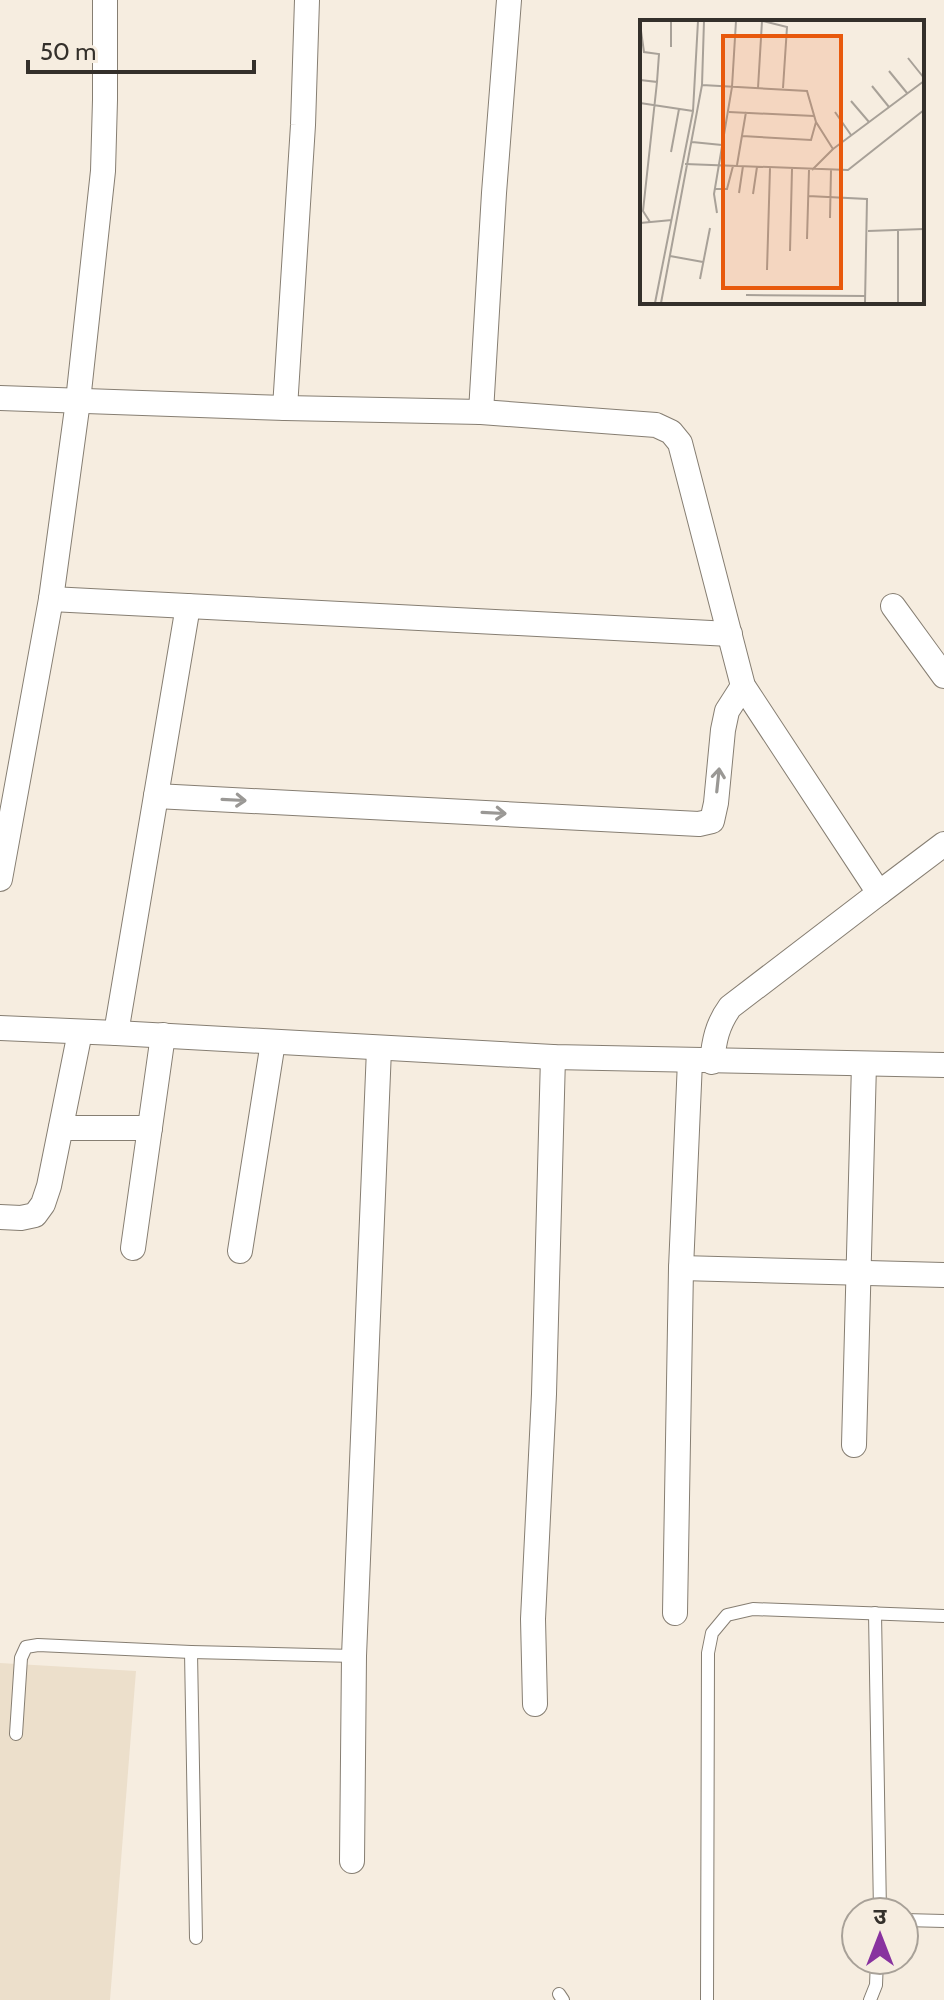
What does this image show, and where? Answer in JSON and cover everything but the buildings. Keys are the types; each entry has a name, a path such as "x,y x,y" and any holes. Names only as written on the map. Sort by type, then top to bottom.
{"street":[{"path":"1,868 51,599 78,401 103,171 105,0"},
{"path":"285,408 303,125 307,0"},
{"path":"481,412 509,0"},
{"path":"0,398 481,412 656,425 671,432 680,443 743,686 879,893"},
{"path":"51,599 730,634"},
{"path":"116,1033 188,606"},
{"path":"893,606 944,676"},
{"path":"156,796 699,824 712,821 727,711 743,686"},
{"path":"675,1613 681,1268 701,1062 730,1007 944,844"},
{"path":"0,1028 553,1057 944,1065"},
{"path":"0,1217 35,1215 43,1204 80,1032"},
{"path":"133,1248 163,1035"},
{"path":"240,1251 273,1042"},
{"path":"352,1861 354,1656 379,1049"},
{"path":"535,1704 533,1619 544,1394 553,1057"},
{"path":"854,1445 864,1064"},
{"path":"61,1128 150,1128"},
{"path":"681,1268 944,1275"}],"lane":[{"path":"707,2000 708,1653 712,1633 727,1615 753,1609 944,1616"},
{"path":"875,1613 880,1896"},
{"path":"16,1734 21,1658 26,1647 354,1656"},
{"path":"191,1652 196,1938"},
{"path":"920,1920 944,1921"},
{"path":"870,2000 876,1976"}],"shaded area":[{"path":"0,1663 136,1671 110,2000 0,2000"}]}
